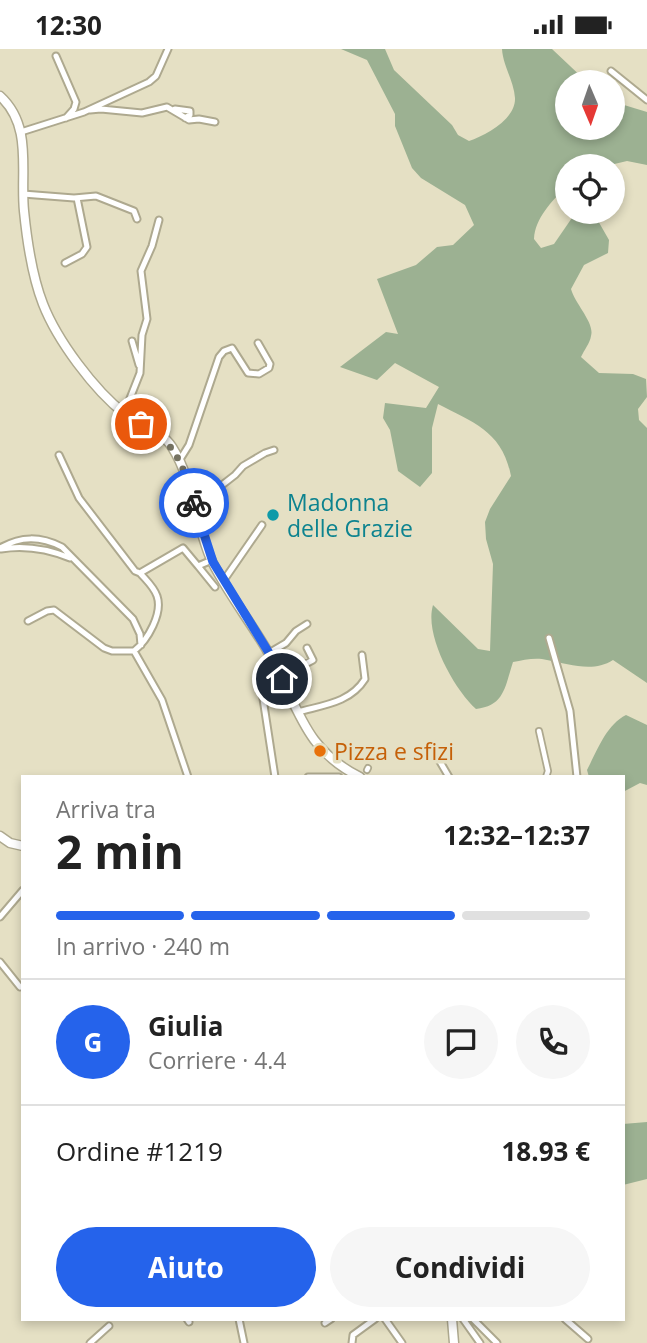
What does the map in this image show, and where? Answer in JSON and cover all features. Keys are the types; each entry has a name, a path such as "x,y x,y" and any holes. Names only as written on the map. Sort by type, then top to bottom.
{"main road":[{"path":"0,96 13,111 21,132 27,233 38,290 48,315 74,358 116,406 135,421 164,437 179,461 212,560 269,653 313,740 340,764 364,774"},
{"path":"0,836 12,844 21,846"},
{"path":"452,1321 454,1343"}],"street":[{"path":"21,132 84,112 151,81 168,49"},
{"path":"56,56 76,102 74,109 65,118"},
{"path":"625,82 647,100"},
{"path":"84,112 101,109 142,113 164,108 186,118 215,122"},
{"path":"23,194 98,197 134,211 137,219"},
{"path":"65,263 82,254 87,247 77,198"},
{"path":"135,421 127,406 140,373 142,335 147,315 141,271 150,252 159,220"},
{"path":"132,341 140,373"},
{"path":"179,461 189,445 220,355 232,348 248,373 261,373 270,366 258,343"},
{"path":"195,506 243,466 274,450"},
{"path":"28,621 54,610 104,648 112,651 134,650 141,645 150,630 158,603 155,591 127,562 79,498 59,455"},
{"path":"224,580 262,524"},
{"path":"0,549 9,543 33,537 62,547 133,619 141,645"},
{"path":"0,549 18,547 48,550 73,559"},
{"path":"140,573 183,548 215,587"},
{"path":"198,566 212,560"},
{"path":"269,653 286,643 296,631 307,624"},
{"path":"549,638 570,711 577,775"},
{"path":"275,775 262,692 316,659 307,648"},
{"path":"134,650 161,698 187,775"},
{"path":"297,712 337,702 351,694 365,679 362,655"},
{"path":"539,730 547,775"},
{"path":"430,755 440,762 448,775"},
{"path":"337,775 340,764"},
{"path":"0,917 21,892"},
{"path":"0,906 9,907"},
{"path":"0,963 20,987"},
{"path":"239,1321 244,1343"},
{"path":"325,1324 329,1321"},
{"path":"352,1343 353,1335 372,1321"},
{"path":"386,1321 402,1343"},
{"path":"464,1321 480,1343"},
{"path":"475,1321 497,1343"},
{"path":"567,1321 588,1339"},
{"path":"87,1333 90,1343 109,1326"}],"green space":[{"path":"341,49 385,49 394,70 452,125 458,135 469,141 499,125 514,106 514,92 502,49 552,49 574,70 555,70 555,140 625,140 625,105 647,112 647,165 625,161 625,154 555,154 555,199 537,224 534,239 541,248 554,244 568,224 600,224 609,240 608,253 584,265 571,289 591,331 581,357 599,373 633,374 646,379 647,397 638,409 639,420 647,428 647,683 613,660 589,667 543,659 526,660 513,662 505,687 493,704 476,709 459,689 443,661 433,631 433,605 478,649 490,651 493,564 486,539 485,522 511,476 501,448 485,430 438,404 432,428 432,473 420,487 398,471 390,430 383,418 385,403 426,408 439,387 395,363 377,380 340,367 386,332 398,334 377,279 416,265 437,247 453,245 474,225 465,205 421,178 412,168 395,126 395,114 367,60"},
{"path":"626,715 647,725 647,785 640,783 625,791 625,775 588,775 587,770 598,747 619,719"},
{"path":"647,1122 647,1179 625,1184 625,1124"}],"way so far":[{"path":"141,424 164,437 169,443 182,468 194,503"}],"place":[{"name":"Madonna delle Grazie","path":"273,515"},
{"name":"Pizza e sfizi","path":"320,751"}],"route":[{"path":"194,503 213,562 282,679"}]}
